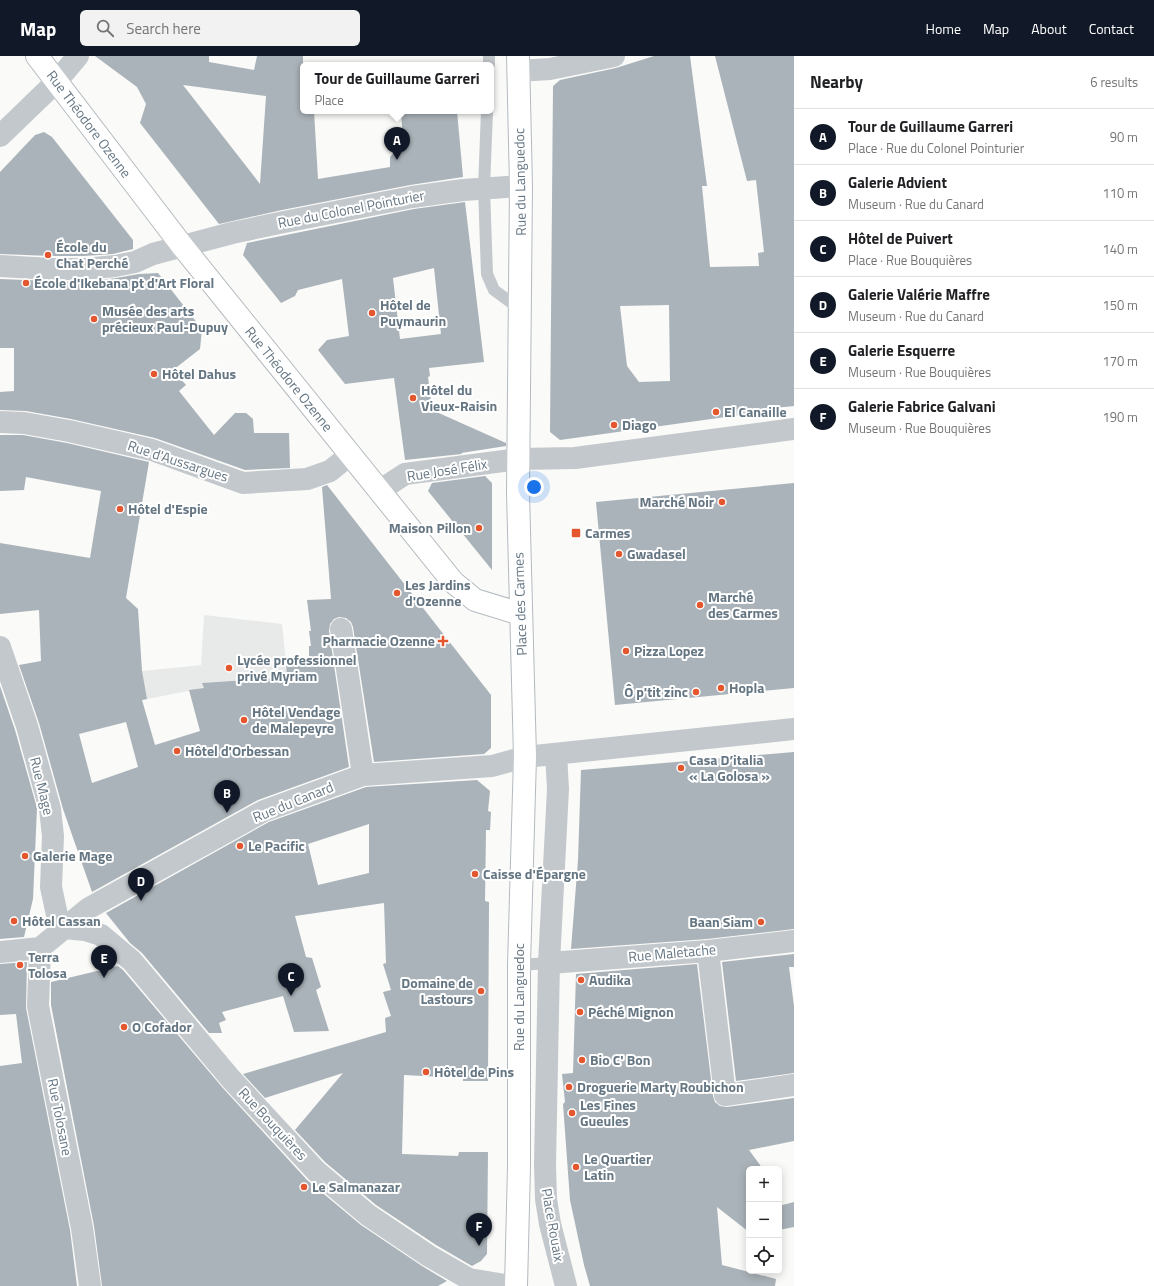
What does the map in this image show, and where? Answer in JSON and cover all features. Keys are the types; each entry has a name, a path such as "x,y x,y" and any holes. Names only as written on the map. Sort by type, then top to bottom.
{"street":[{"name":"Rue Théodore Ozenne","path":"38,56 184,247 452,582 475,600 521,614"},
{"path":"0,136 57,81 78,56"},
{"path":"518,63 550,69 614,56"},
{"name":"Rue du Languedoc","path":"518,63 521,186 518,459"},
{"name":"Rue du Colonel Pointurier","path":"0,266 85,269 115,266 135,262 153,254 232,233 284,222 412,197 484,188 521,186"},
{"name":"Rue d'Aussargues","path":"0,422 24,423 62,430 152,450 243,483 307,479 330,471 350,454"},
{"path":"518,459 574,458 794,429"},
{"name":"Rue José Félix","path":"379,491 405,474 518,459"},
{"name":"Place des Carmes","path":"518,459 525,756"},
{"path":"341,628 363,775"},
{"name":"Rue Mage","path":"0,647 26,726 50,809 53,836 52,889 57,916 64,928"},
{"path":"525,756 794,729"},
{"name":"Rue du Languedoc","path":"545,1164 550,963 558,789 556,754"},
{"name":"Rue du Languedoc","path":"516,1286 519,1166 519,964 525,756"},
{"name":"Rue du Canard","path":"40,948 89,908 264,811 363,775 492,766 525,756"},
{"name":"Rue Bouquières","path":"64,928 85,930 101,935 132,961 231,1079 316,1171 368,1215 430,1256 469,1279 512,1286"},
{"name":"Rue Maletache","path":"550,963 708,951 794,941"},
{"path":"0,952 40,948"},
{"name":"Rue Tolosane","path":"40,948 38,1006 82,1228 90,1286"},
{"path":"708,951 725,1095 794,1085"},
{"name":"Place Rouaix","path":"545,1164 546,1198 550,1224 566,1286"}],"lane":[{"path":"487,114 484,188 487,274 494,290 520,309"},
{"path":"519,964 550,963"}],"shaded area":[{"name":"Lycée professionnel privé Myriam","path":"204,615 282,624 288,681 267,678 203,683 204,688 142,700 142,671 201,665"}],"building":[{"path":"95,56 209,56 209,62 254,70 257,56 303,56 303,62 300,62 300,114 314,114 318,179 390,167 390,157 403,142 401,114 457,114 463,177 410,185 219,224 140,123 146,104 137,87","holes":["183,85 266,96 260,184"]},
{"path":"654,56 690,56 707,186 702,186 710,267 759,266 758,253 764,252 756,180 747,181 715,56 794,56 794,406 756,410 756,413 560,440 550,432 553,86 560,80 616,68","holes":["669,305 670,381 639,382 627,366 620,306"]},
{"path":"44,132 52,137 133,240 133,249 113,254 84,256 0,254 0,172 35,135"},
{"path":"465,202 484,362 429,368 430,376 428,377 432,410 506,443 506,446 461,453 462,454 405,460 394,378 345,384 318,350 327,340 349,336 342,279 298,290 295,296 281,303 243,255 247,243 414,209","holes":["434,268 441,334 400,339 393,278"]},
{"path":"158,273 202,329 200,349 173,370 186,385 179,391 214,435 235,413 246,413 253,419 254,433 289,433 290,468 245,470 155,438 71,419 26,411 0,410 0,392 14,391 14,348 0,348 0,279 85,282 139,274"},
{"path":"0,435 23,435 67,443 149,462 126,598 138,609 142,671 147,699 142,700 155,745 200,731 189,690 204,688 202,683 287,677 286,663 309,662 309,646 311,646 309,631 311,631 307,600 331,599 322,487 327,485 491,695 491,748 484,754 374,762 353,627 351,622 346,618 339,617 334,619 330,624 329,631 349,767 258,800 92,892 63,809 39,723 19,665 41,661 39,610 0,614 0,543 90,558 101,491 26,477 24,490 0,491","holes":["126,722 138,767 92,783 79,734"]},
{"path":"485,476 492,483 492,570 428,491 432,483"},
{"name":"Marché des Carmes","path":"794,483 794,688 615,705 596,502"},
{"path":"0,686 15,730 37,808 33,899 24,937 0,939"},
{"path":"794,752 794,929 707,939 571,949 578,860 581,770"},
{"path":"477,780 490,791 488,811 491,812 490,830 486,830 485,901 489,902 488,1081 463,1081 463,1078 404,1075 402,1154 458,1156 459,1152 488,1152 487,1254 481,1261 472,1266 436,1245 376,1205 325,1162 295,1130 343,1073 265,1098 243,1074 386,1032 385,1018 391,1016 383,992 391,990 383,964 386,963 384,903 295,916 306,957 312,958 321,987 316,990 329,1031 294,1032 283,996 222,1012 226,1020 219,1023 222,1033 209,1033 142,953 130,943 106,913 269,822 366,787","holes":["369,824 369,873 318,885 308,844"]},
{"path":"794,954 794,967 789,967 794,1006 794,1073 736,1081 722,962"},
{"path":"27,962 26,1008 70,1230 77,1286 0,1286 0,1066 22,1063 16,1014 0,1015 0,964"},
{"path":"697,964 713,1096 715,1102 720,1106 727,1107 794,1098 794,1141 749,1150 760,1166 746,1166 746,1230 717,1207 722,1265 746,1271 746,1274 757,1274 776,1279 775,1286 590,1286 570,1200 563,1104 565,1102 562,1074 573,1073 576,974"},
{"path":"118,966 222,1087 307,1180 361,1225 447,1281 438,1286 102,1286 94,1226 51,1005 51,982"},
{"path":"794,1202 794,1227 782,1229 782,1205"}],"place":[{"name":"Tour de Guillaume Garreri","path":"397,160"},
{"name":"École du Chat Perché","path":"48,255"},
{"name":"École d'Ikebana pt d'Art Floral","path":"26,283"},
{"name":"Hôtel de Puymaurin","path":"372,313"},
{"name":"Musée des arts précieux Paul-Dupuy","path":"94,319"},
{"name":"Hôtel Dahus","path":"154,374"},
{"name":"Hôtel du Vieux-Raisin","path":"413,398"},
{"name":"El Canaille","path":"716,412"},
{"name":"Diago","path":"614,425"},
{"name":"Marché Noir","path":"722,502"},
{"name":"Hôtel d'Espie","path":"120,509"},
{"name":"Maison Pillon","path":"479,528"},
{"name":"Carmes","path":"576,533"},
{"name":"Gwadasel","path":"619,554"},
{"name":"Les Jardins d'Ozenne","path":"397,593"},
{"name":"Marché des Carmes","path":"700,605"},
{"name":"Pharmacie Ozenne","path":"443,641"},
{"name":"Pizza Lopez","path":"626,651"},
{"name":"Lycée professionnel privé Myriam","path":"229,668"},
{"name":"Hopla","path":"721,688"},
{"name":"Ô p'tit zinc","path":"696,692"},
{"name":"Hôtel Vendage de Malepeyre","path":"244,720"},
{"name":"Hôtel d'Orbessan","path":"177,751"},
{"name":"Casa D’italia « La Golosa »","path":"681,768"},
{"name":"Galerie Advient","path":"227,813"},
{"name":"Le Pacific","path":"240,846"},
{"name":"Galerie Mage","path":"25,856"},
{"name":"Caisse d'Épargne","path":"475,874"},
{"name":"Galerie Valérie Maffre","path":"141,901"},
{"name":"Hôtel Cassan","path":"14,921"},
{"name":"Baan Siam","path":"761,922"},
{"name":"Terra Tolosa","path":"20,965"},
{"name":"Galerie Esquerre","path":"104,978"},
{"name":"Audika","path":"581,980"},
{"name":"Domaine de Lastours","path":"481,991"},
{"name":"Hôtel de Puivert","path":"291,996"},
{"name":"Péché Mignon","path":"580,1012"},
{"name":"O Cofador","path":"124,1027"},
{"name":"Bio C' Bon","path":"582,1060"},
{"name":"Hôtel de Pins","path":"426,1072"},
{"name":"Droguerie Marty Roubichon","path":"569,1087"},
{"name":"Les Fines Gueules","path":"572,1113"},
{"name":"Le Quartier Latin","path":"576,1167"},
{"name":"Le Salmanazar","path":"304,1187"},
{"name":"Galerie Fabrice Galvani","path":"479,1246"}]}
